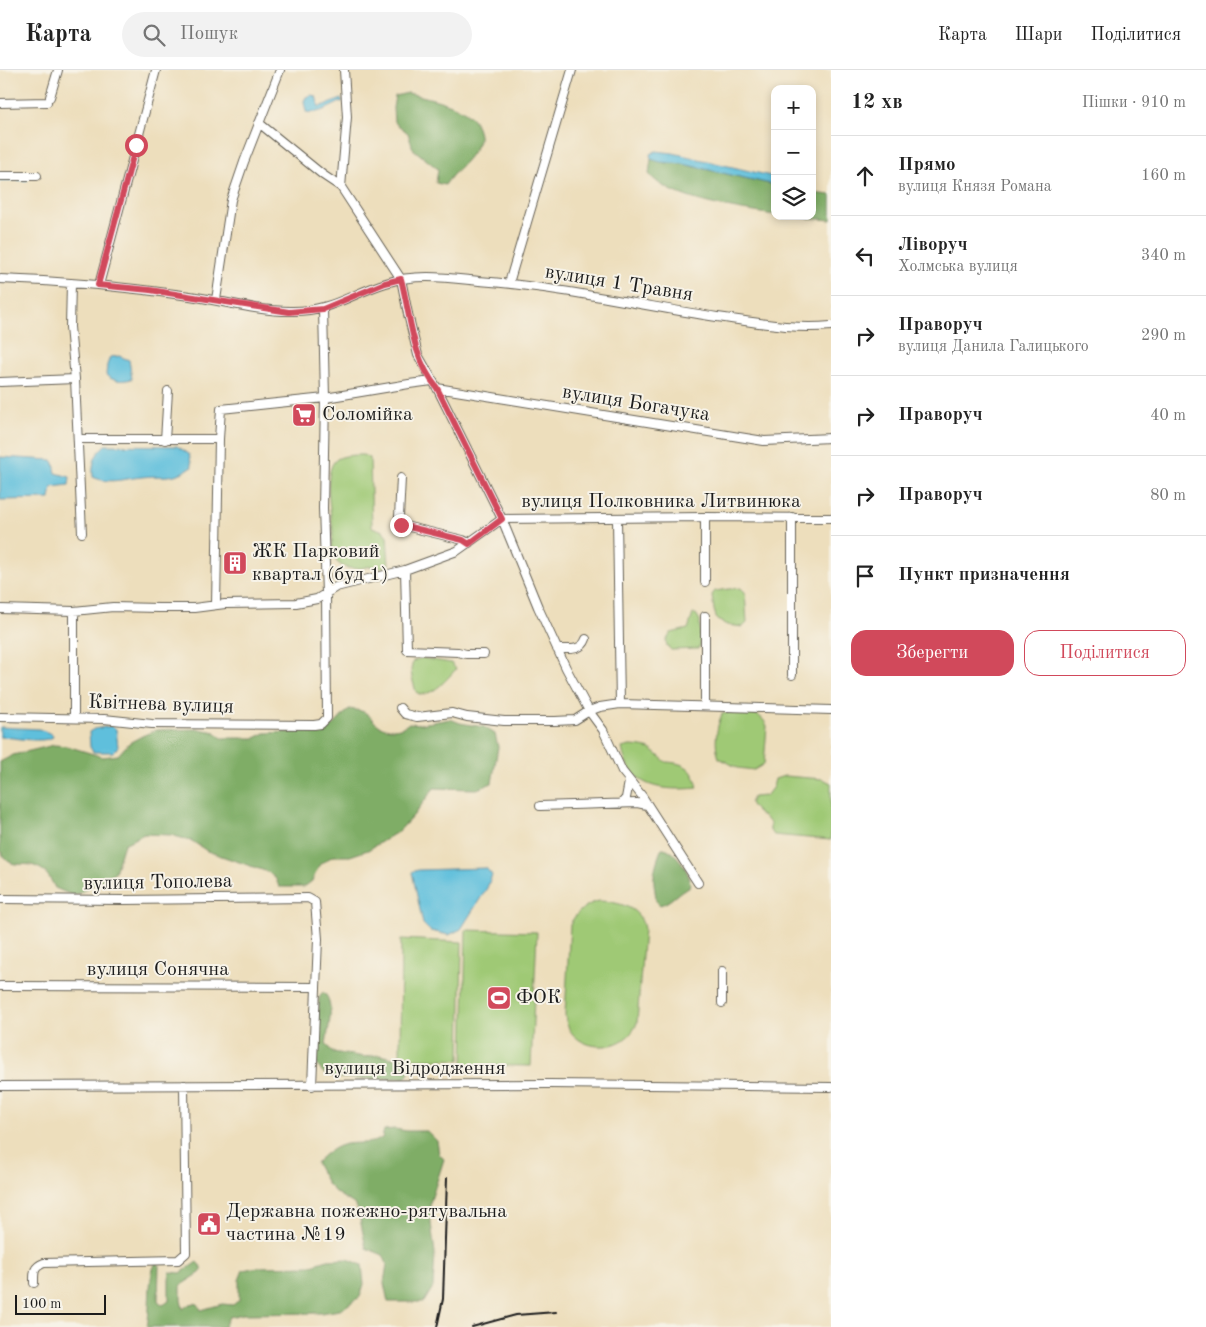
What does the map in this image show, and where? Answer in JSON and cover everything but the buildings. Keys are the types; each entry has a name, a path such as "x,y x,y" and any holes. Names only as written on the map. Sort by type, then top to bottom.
{"street":[{"path":"0,103 48,100 58,70"},
{"path":"98,285 156,70"},
{"path":"216,300 231,200 280,70"},
{"path":"341,187 347,117 344,70"},
{"path":"509,283 572,70"},
{"path":"259,123 323,176 341,187 401,279 418,355 435,384 502,519 538,607 558,649 589,711 603,730 622,771 642,796 698,883"},
{"path":"0,176 37,176"},
{"name":"вулиця 1 Травня","path":"0,279 98,285 216,300 289,312 323,309 385,283 401,279 417,277 454,278 509,283 775,326 831,326"},
{"path":"71,283 70,327 76,379 82,533"},
{"path":"323,309 323,508 326,593"},
{"path":"0,382 76,379"},
{"name":"вулиця Богачука","path":"218,439 221,409 324,398 409,384 435,384 764,441 831,438"},
{"path":"166,440 168,392"},
{"path":"78,439 218,439 216,605"},
{"path":"401,478 399,517 401,525 463,540 469,544"},
{"path":"705,517 705,582"},
{"path":"792,517 792,675"},
{"name":"вулиця Полковника Литвинюка","path":"0,609 74,611 112,607 168,608 296,603 317,599 336,587 406,570 457,551 502,519 831,518"},
{"path":"617,519 620,704"},
{"path":"406,570 407,650 484,654"},
{"name":"Квітнева вулиця","path":"0,716 74,718 152,724 321,724 327,718 326,593"},
{"path":"74,611 74,718"},
{"path":"705,616 705,705"},
{"path":"558,649 580,648 584,645 586,639"},
{"path":"400,708 406,714 417,717 452,713 467,717 504,721 575,720 589,711 600,707 620,704 831,710"},
{"path":"621,804 626,798 629,782"},
{"path":"540,806 647,805"},
{"name":"вулиця Тополева","path":"0,900 308,898 315,902 318,939 315,987"},
{"path":"722,971 722,1003"},
{"name":"вулиця Сонячна","path":"0,986 315,987"},
{"path":"312,1086 315,987"},
{"name":"вулиця Відродження","path":"0,1086 559,1084 831,1087"},
{"path":"34,1283 34,1271 37,1266 44,1263 178,1260 186,1253 184,1085"}],"green space":[{"path":"408,93 451,105 467,113 475,123 479,135 478,143 445,185 436,183 438,169 413,149 408,133 394,122 393,108 395,96"},
{"path":"651,159 683,164 771,184 771,214 726,207 689,198 659,183 649,174"},
{"path":"816,193 831,195 831,220 816,219"},
{"path":"363,455 370,458 372,527 383,531 387,536 389,565 384,567 348,568 335,560 332,552 333,530 329,504 330,472 332,464 337,459 346,456"},
{"path":"741,588 745,592 747,623 743,627 727,625 717,620 712,595 715,591"},
{"path":"693,614 696,614 700,620 700,646 698,649 671,650 667,646 666,641 671,633 688,629"},
{"path":"421,658 451,663 456,669 436,689 421,695 416,692 411,670 413,661"},
{"path":"349,709 364,712 380,726 388,729 401,728 409,723 421,724 450,719 460,723 484,727 495,734 498,747 492,783 477,789 434,788 399,831 368,850 350,856 333,856 320,864 312,881 304,887 279,887 276,879 268,872 207,851 192,841 171,835 144,834 124,844 115,872 74,896 55,888 48,876 40,869 32,865 8,861 0,850 0,762 13,755 54,745 67,746 103,757 118,755 129,743 156,730 199,729 215,732 222,738 255,738 265,733 293,732 312,728 332,727"},
{"path":"730,712 752,713 760,717 767,726 764,764 754,770 738,768 719,758 716,742 718,725 722,714"},
{"path":"630,746 647,748 666,762 688,768 694,776 698,788 672,789 650,784 640,779 632,772 626,762 622,748"},
{"path":"784,776 823,779 831,783 831,840 774,835 770,831 770,823 750,803 753,797 766,796 773,787 775,779"},
{"path":"662,848 672,852 682,863 690,882 689,887 660,905 656,901 654,873"},
{"path":"599,901 621,904 628,907 639,915 644,929 637,1023 630,1034 621,1041 597,1046 585,1043 575,1037 568,1027 565,1014 570,925 582,910 590,904"},
{"name":"ФОК","path":"466,930 537,932 531,1066 463,1065"},
{"name":"ФОК","path":"401,939 462,942 460,1060 400,1058"},
{"path":"323,992 327,996 330,1009 326,1044 332,1052 365,1057 379,1055 403,1060 409,1069 408,1075 405,1078 342,1078 327,1075 321,1071 317,1064 316,1051 319,998"},
{"path":"384,1130 427,1131 437,1141 439,1154 444,1159 430,1203 435,1253 433,1287 424,1302 388,1302 384,1283 387,1264 383,1255 366,1248 359,1214 354,1204 336,1193 328,1185 316,1163 338,1146 374,1142 382,1138"},
{"path":"348,1259 362,1265 364,1284 360,1297 340,1310 321,1313 243,1314 229,1317 224,1327 147,1327 151,1276 156,1262 159,1264 158,1301 163,1305 169,1301 170,1272 181,1273 197,1262 203,1269 181,1285 181,1300 183,1309 190,1304 196,1303 201,1310 222,1304 233,1305 239,1300 239,1280 243,1270 258,1267 308,1266 328,1260"}],"water":[{"path":"316,96 319,107 342,99 343,101 320,111 306,112 304,101 306,97"},
{"path":"656,151 673,153 771,176 771,184 683,164 660,162 651,159 650,154"},
{"path":"119,356 129,360 132,379 115,380 106,375 110,357"},
{"path":"105,445 177,446 189,454 192,467 169,476 147,476 105,481 93,477 93,467 97,455"},
{"path":"0,457 52,460 56,473 70,477 69,485 52,487 50,499 0,500"},
{"path":"111,726 116,729 118,747 113,752 93,752 90,747 89,732 94,729"},
{"path":"0,727 39,729 52,734 53,737 35,740 0,737"},
{"path":"486,868 492,875 487,888 461,929 449,935 430,931 423,924 412,872 418,870"}],"waterway":[{"path":"0,180 27,180"}],"railway":[{"path":"437,1327 443,1299 447,1178"},
{"path":"472,1327 516,1315 556,1312"}],"place":[{"name":"Соломійка","path":"304,415"},
{"name":"ЖК Парковий квартал (буд 1)","path":"235,563"},
{"name":"ФОК","path":"499,998"},
{"name":"Державна пожежно-рятувальна частина №19","path":"209,1224"}],"route":[{"path":"136,145 98,285 150,290 289,312 323,309 385,283 401,279 418,355 437,388 502,519 469,544 463,540 401,525"}]}
